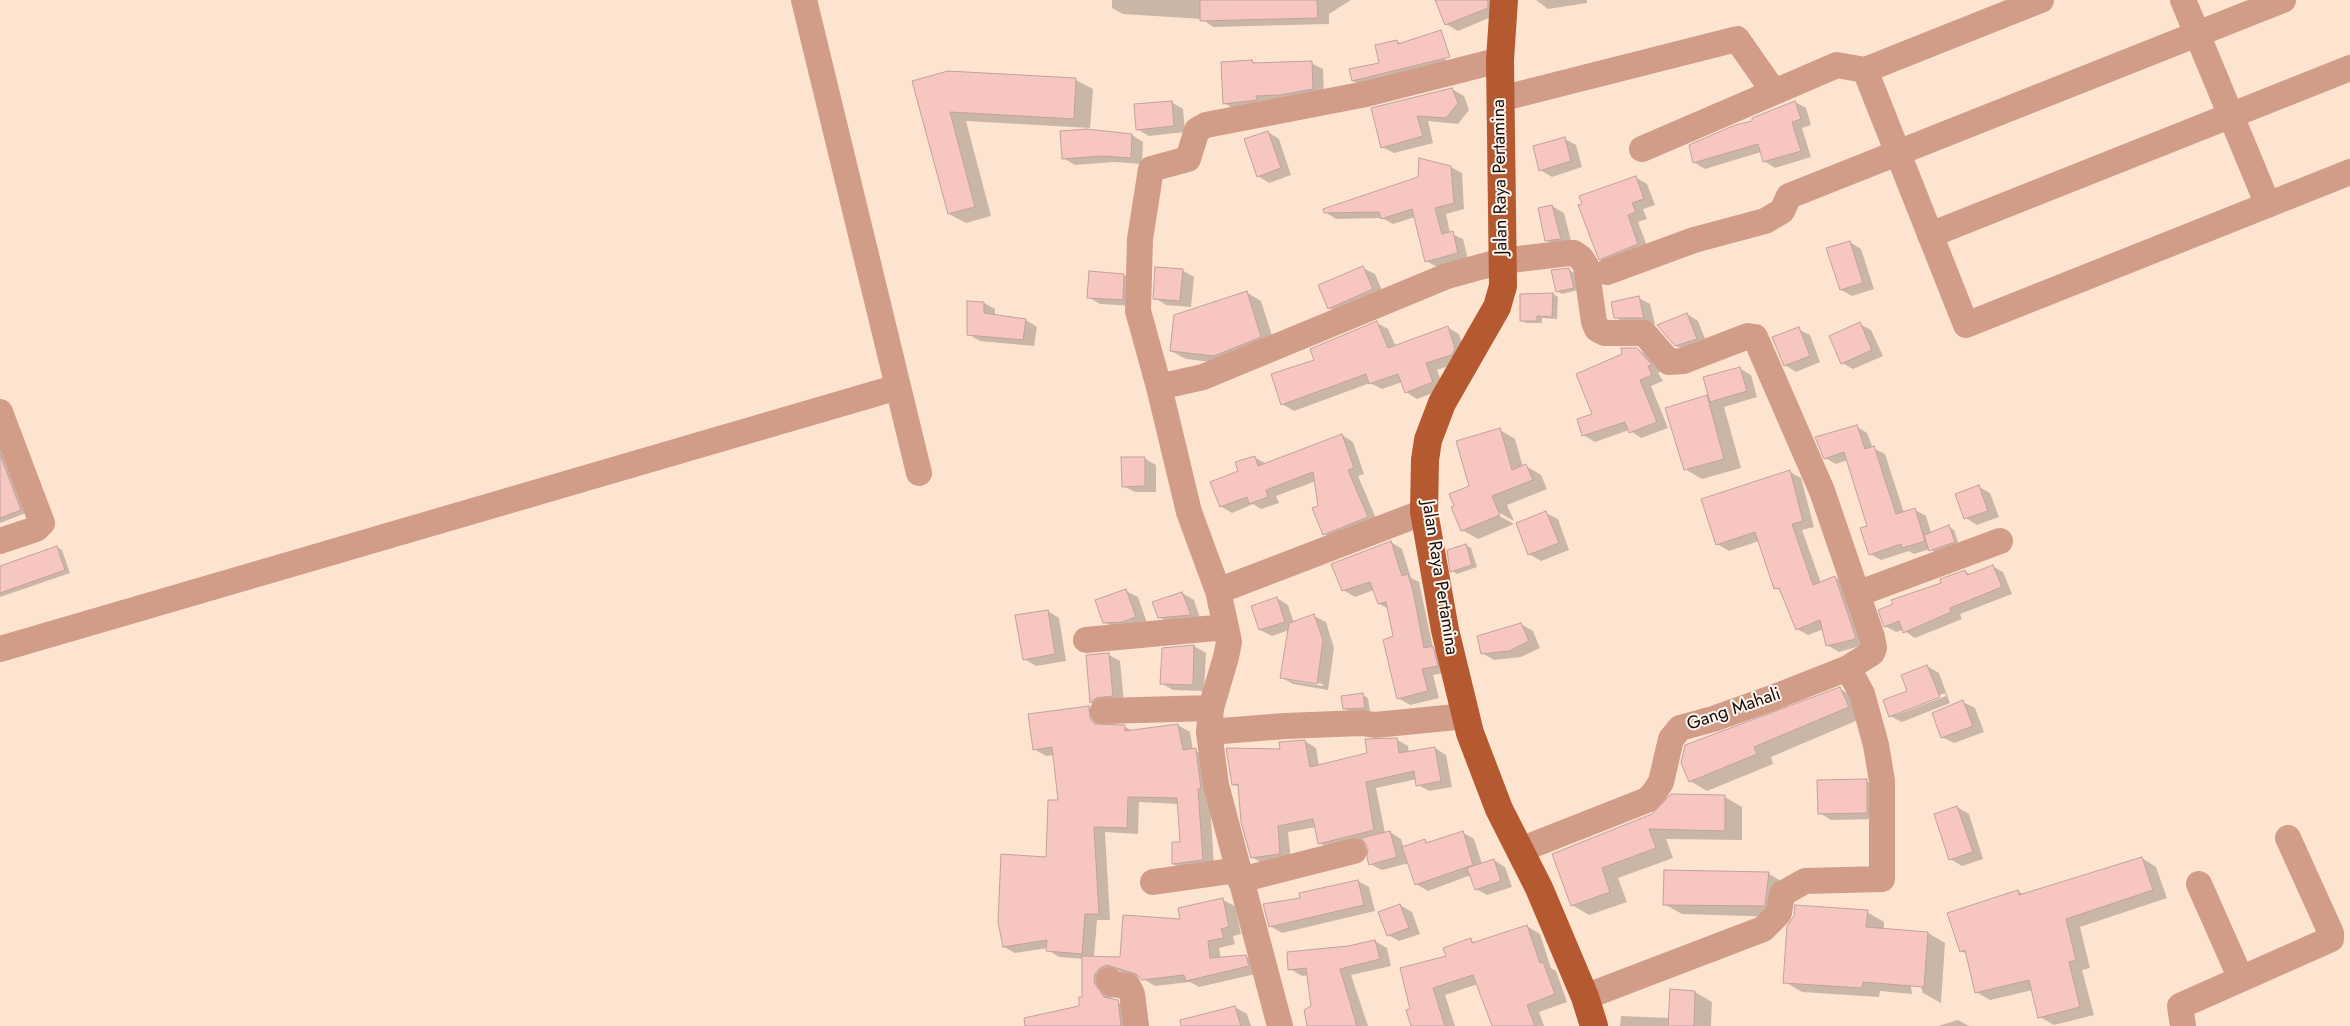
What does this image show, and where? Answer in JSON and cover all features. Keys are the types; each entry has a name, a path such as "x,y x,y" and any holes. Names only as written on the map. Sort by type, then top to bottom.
{"main road":[{"name":"Jalan Raya Pertamina","path":"1504,0 1500,60 1503,286 1497,306 1442,403 1428,440 1425,460 1424,512 1445,630 1466,716 1499,808 1539,888 1585,997 1594,1026"}],"street":[{"path":"804,0 919,473"},
{"path":"1642,148 1837,65 1865,70 2042,0"},
{"path":"2183,0 2268,205"},
{"path":"1606,272 1694,240 1765,221 1782,211 1789,196 2282,0"},
{"path":"1500,99 1738,39 1774,92"},
{"path":"1280,1026 1216,784 1210,720 1229,642 1218,591 1189,512 1159,387 1138,312 1140,238 1151,169 1188,159 1197,130 1206,125 1366,94 1500,60"},
{"path":"1930,235 2350,68"},
{"path":"1865,70 1966,325 2350,172"},
{"path":"1159,387 1203,377 1447,276 1502,261 1574,253 1586,266 1594,322 1597,328 1605,333 1644,333 1669,362 1683,361 1748,336 1755,338 1822,491 1857,594 2000,541"},
{"path":"0,649 898,387"},
{"path":"0,412 42,523 36,529 0,541"},
{"path":"1218,591 1424,512"},
{"name":"Gang Mahali","path":"1520,850 1646,800 1654,793 1661,782 1671,739 1680,728 1772,698 1848,668 1872,653 1874,648 1857,594"},
{"path":"1086,640 1226,627"},
{"path":"1585,997 1762,929 1779,913 1782,894 1806,881 1882,879 1882,781 1876,745 1862,694 1848,668"},
{"path":"1103,711 1210,720 1311,725 1376,725 1466,716"},
{"path":"2184,1026 2180,1006 2331,938 2331,933 2288,838"},
{"path":"1153,882 1239,875 1354,851"},
{"path":"2199,884 2241,979"},
{"path":"1109,980 1112,984 1128,986 1132,994 1136,1026"}],"building":[{"path":"1200,0 1317,0 1318,18 1200,21"},
{"path":"1435,0 1488,0 1488,8 1445,25"},
{"path":"1441,30 1450,57 1352,81 1349,69 1379,63 1375,45 1397,40 1398,44"},
{"path":"1252,60 1253,63 1312,61 1313,89 1280,95 1256,96 1257,100 1223,104 1221,62"},
{"path":"948,71 1076,78 1074,119 950,112 975,207 948,214 912,81"},
{"path":"1452,88 1458,103 1446,118 1417,116 1423,136 1381,148 1371,108"},
{"path":"1172,101 1174,126 1136,130 1134,104"},
{"path":"1795,101 1801,119 1792,122 1801,151 1763,162 1758,144 1693,163 1689,145 1735,125 1752,121 1752,118"},
{"path":"1087,129 1132,134 1131,158 1101,156 1062,159 1060,131"},
{"path":"1268,131 1281,168 1257,177 1244,139"},
{"path":"1565,137 1571,161 1539,171 1533,146"},
{"path":"1419,158 1451,166 1454,203 1435,208 1442,234 1453,231 1458,253 1425,262 1412,209 1381,219 1379,212 1324,213 1323,209 1418,177"},
{"path":"1636,176 1644,199 1632,203 1636,212 1628,215 1638,244 1599,260 1578,205 1582,204 1579,196"},
{"path":"1552,205 1561,239 1545,241 1538,208"},
{"path":"1850,241 1863,283 1840,290 1826,248"},
{"path":"1363,266 1373,289 1328,309 1318,285"},
{"path":"1155,267 1183,269 1180,301 1153,299"},
{"path":"1569,268 1574,288 1556,292 1551,270"},
{"path":"1089,271 1124,274 1123,300 1087,298"},
{"path":"1247,291 1261,337 1214,356 1170,351 1174,315"},
{"path":"1553,293 1552,317 1537,316 1537,321 1520,321 1520,294"},
{"path":"1639,296 1644,318 1614,318 1611,302"},
{"path":"967,301 984,302 984,313 1026,319 1023,340 967,335"},
{"path":"1687,313 1697,339 1675,346 1657,325"},
{"path":"1377,321 1388,348 1448,326 1455,348 1452,355 1426,363 1433,382 1405,393 1398,374 1369,384 1366,374 1281,405 1271,374 1314,360 1310,349"},
{"path":"1860,322 1872,350 1841,364 1829,336"},
{"path":"1799,327 1810,356 1784,366 1772,337"},
{"path":"1621,348 1637,348 1652,365 1648,366 1652,375 1640,380 1657,422 1629,433 1625,422 1582,436 1577,419 1592,414 1576,374 1622,354"},
{"path":"1740,367 1747,391 1710,402 1703,377"},
{"path":"1707,395 1724,459 1684,470 1665,408"},
{"path":"1857,425 1865,449 1874,446 1896,514 1915,508 1925,541 1902,548 1901,544 1869,555 1860,528 1867,526 1844,452 1824,459 1815,437"},
{"path":"1500,428 1512,470 1526,464 1533,480 1492,496 1500,515 1461,531 1451,507 1454,506 1449,494 1469,486 1456,441"},
{"path":"1342,434 1354,468 1348,470 1368,517 1323,535 1312,508 1318,506 1313,472 1266,490 1268,497 1249,504 1247,497 1220,507 1210,482 1238,471 1235,462 1255,456 1258,466"},
{"path":"0,454 21,510 0,518"},
{"path":"1121,457 1145,457 1145,486 1122,487"},
{"path":"1790,470 1803,521 1792,524 1813,585 1835,576 1856,638 1852,640 1826,646 1820,620 1796,630 1779,588 1774,589 1755,532 1716,545 1701,499"},
{"path":"1979,485 1988,511 1964,519 1955,494"},
{"path":"1546,511 1559,543 1528,555 1516,523"},
{"path":"1949,525 1955,542 1929,551 1924,535"},
{"path":"1391,541 1402,576 1408,574 1424,648 1433,646 1438,666 1422,669 1428,691 1397,699 1383,640 1393,636 1386,602 1378,604 1370,582 1342,591 1331,564"},
{"path":"1466,544 1472,565 1450,572 1447,550"},
{"path":"57,546 65,570 0,593 0,566"},
{"path":"1993,565 2002,587 1950,608 1951,612 1903,633 1899,621 1884,627 1878,610 1893,604 1891,600 1941,583 1940,579 1965,570 1967,575"},
{"path":"1126,589 1136,617 1122,622 1103,623 1095,600"},
{"path":"1182,592 1191,615 1158,618 1152,602"},
{"path":"1277,597 1285,622 1259,630 1251,606"},
{"path":"1048,610 1055,654 1023,660 1015,615"},
{"path":"1314,614 1323,640 1317,684 1280,678 1289,623"},
{"path":"1521,623 1529,641 1509,651 1481,654 1477,636"},
{"path":"1194,645 1193,685 1160,684 1162,648"},
{"path":"1109,653 1113,696 1096,698 1090,703 1086,655"},
{"path":"1927,665 1940,697 1889,717 1883,700 1907,691 1901,675"},
{"path":"1840,687 1849,707 1754,747 1757,754 1689,782 1681,763 1685,745"},
{"path":"1363,693 1365,708 1343,709 1341,696"},
{"path":"1963,700 1973,726 1941,738 1932,713"},
{"path":"1089,706 1090,718 1095,724 1125,725 1125,731 1178,724 1183,750 1196,748 1201,789 1198,789 1203,860 1172,864 1172,842 1180,842 1177,798 1128,797 1127,828 1094,827 1099,914 1085,914 1082,954 1046,951 1047,940 1003,947 998,922 1001,854 1046,857 1048,800 1058,800 1052,747 1033,750 1028,714"},
{"path":"1397,738 1399,753 1435,747 1441,781 1416,786 1414,771 1366,782 1374,830 1318,844 1313,819 1278,826 1280,854 1251,858 1241,822 1238,784 1232,785 1226,748 1280,749 1279,742 1305,740 1310,767 1367,753 1365,739"},
{"path":"1867,779 1867,813 1818,814 1817,780"},
{"path":"1671,794 1725,795 1725,831 1649,829 1656,848 1602,868 1610,892 1571,906 1552,854 1652,814"},
{"path":"1957,806 1973,852 1949,860 1934,814"},
{"path":"1390,831 1397,857 1369,865 1367,858 1368,847 1361,838"},
{"path":"1463,831 1473,865 1415,885 1402,847 1425,839 1426,843"},
{"path":"2142,857 2153,890 2066,919 2076,960 2069,962 2080,1007 2038,1018 2029,980 1975,993 1965,950 1960,952 1947,913 2018,890 2019,895"},
{"path":"1494,859 1501,881 1475,890 1467,868"},
{"path":"1664,870 1769,872 1765,906 1663,905"},
{"path":"1358,880 1364,905 1269,927 1263,904 1300,898 1299,893"},
{"path":"1223,898 1229,927 1221,929 1224,938 1208,941 1210,958 1246,955 1249,966 1186,981 1184,975 1142,980 1136,974 1107,965 1100,968 1095,974 1094,982 1104,997 1118,1000 1121,1026 1025,1026 1024,1018 1079,1006 1079,997 1082,997 1082,956 1120,957 1123,915 1180,919 1178,908"},
{"path":"1400,904 1409,928 1387,936 1378,912"},
{"path":"1795,905 1868,910 1866,927 1928,932 1924,987 1863,982 1862,988 1783,983 1787,926 1794,916"},
{"path":"1527,925 1540,963 1543,962 1555,994 1527,1005 1535,1026 1492,1026 1473,975 1433,988 1445,1026 1411,1026 1406,1010 1410,1009 1400,968 1446,956 1443,948 1471,938 1472,943"},
{"path":"1375,940 1380,959 1340,969 1357,1026 1307,1026 1304,1010 1311,1006 1306,968 1288,970 1287,952 1348,946"},
{"path":"1670,989 1695,991 1694,1026 1668,1026"},
{"path":"1235,1006 1241,1026 1181,1026 1180,1020"}]}
